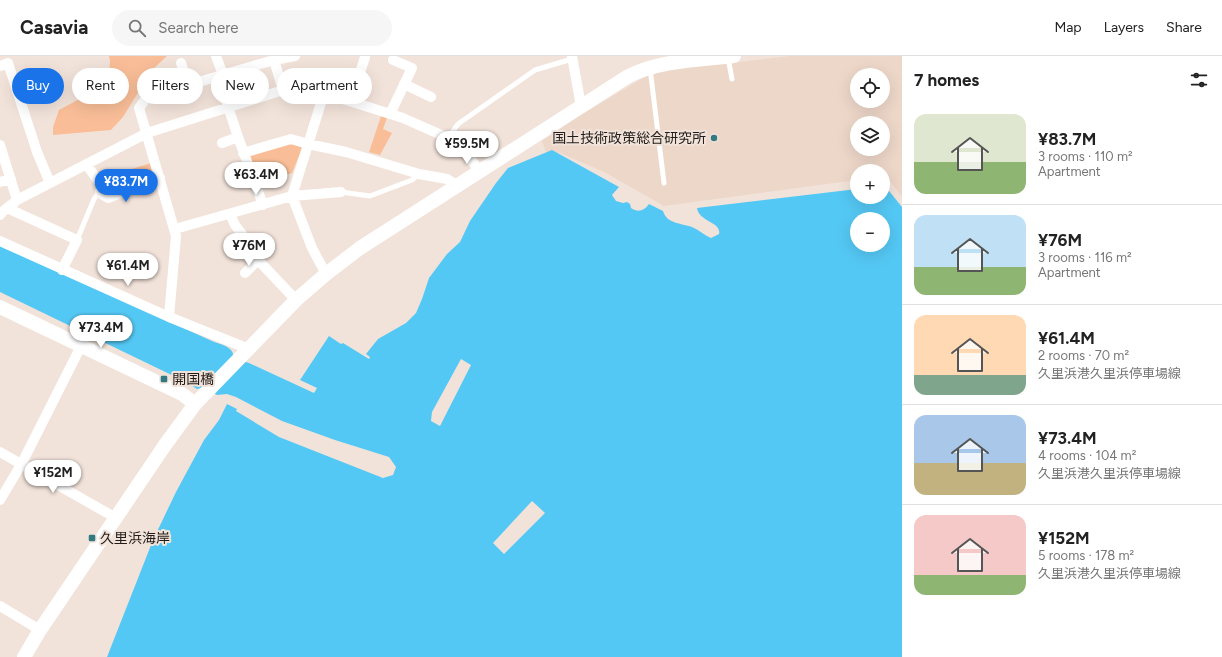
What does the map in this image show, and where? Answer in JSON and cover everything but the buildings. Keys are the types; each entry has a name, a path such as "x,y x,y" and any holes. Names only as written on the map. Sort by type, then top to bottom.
{"main road":[{"path":"24,657 40,630 165,445 199,399 296,300 326,274 360,248 636,72 669,60 726,57"},
{"path":"0,307 182,394 199,399"},
{"path":"0,315 178,400 199,399"}],"street":[{"path":"216,56 218,68"},
{"path":"247,68 274,60 295,56"},
{"path":"362,68 365,57"},
{"path":"572,57 581,106"},
{"path":"274,60 277,69"},
{"path":"390,114 412,68 394,60"},
{"path":"0,66 8,63 37,152 50,183"},
{"path":"181,63 183,68"},
{"path":"404,84 431,97"},
{"path":"62,270 77,240 4,212 17,200 147,133 277,92"},
{"path":"142,104 139,108 176,236 169,317"},
{"path":"227,104 243,153 263,205"},
{"path":"321,104 292,196 312,248 326,274"},
{"path":"360,104 403,118 448,138 462,147 480,172"},
{"path":"222,143 238,137"},
{"path":"243,153 291,138 308,144 346,152 419,174 447,179 458,186"},
{"path":"0,145 17,200"},
{"path":"86,164 102,186 100,191 108,198 160,178"},
{"path":"0,182 11,179"},
{"path":"175,229 292,196 341,192"},
{"path":"230,214 235,225 245,238 258,260 296,300"},
{"path":"0,241 245,352"},
{"path":"245,273 258,260"},
{"path":"0,500 22,463 78,352"},
{"path":"0,452 22,463 116,518"},
{"path":"0,606 40,630"}],"lane":[{"path":"448,138 458,124 535,70 572,57"},
{"path":"726,57 732,79"},
{"path":"650,67 664,183"},
{"path":"341,192 370,196 412,180 419,174"},
{"path":"77,240 94,199 100,191"}],"shaded area":[{"path":"109,56 167,56 154,68 137,68 137,94 123,117 111,130 53,135 53,127 59,110 72,103 129,104 129,68 110,68"},
{"path":"790,56 902,56 902,197 890,181 890,164 850,164 850,181 664,206 606,173 560,153 546,152 542,141 574,119 648,75 664,71"},
{"path":"381,116 387,118 383,129 392,133 380,155 369,152"},
{"path":"290,143 303,146 292,173 258,185 247,156"},
{"path":"151,163 154,177 108,194 106,187 122,172"}],"water":[{"path":"552,150 619,187 612,195 616,201 623,203 627,202 630,204 631,208 638,211 643,210 649,204 663,211 671,221 692,227 711,238 719,234 719,230 714,224 699,213 697,208 850,190 850,204 890,204 890,192 902,207 902,657 107,657 153,540 176,492 204,440 219,420 227,404 279,437 383,478 393,475 396,467 389,457 282,421 236,397 227,394 217,395 205,387 197,389 186,382 0,292 0,245 226,346 232,351 234,358 249,363 314,393 317,388 300,380 329,336 369,359 370,357 366,354 378,339 406,323 416,313 429,278 447,254 460,242 470,221 508,168"}],"pier":[{"path":"461,359 471,365 440,426 431,421 432,412"},
{"path":"532,501 545,513 504,554 493,543"}],"place":[{"name":"国土技術政策総合研究所","path":"714,138"},
{"name":"開国橋","path":"164,379"},
{"name":"久里浜海岸","path":"92,538"}]}
